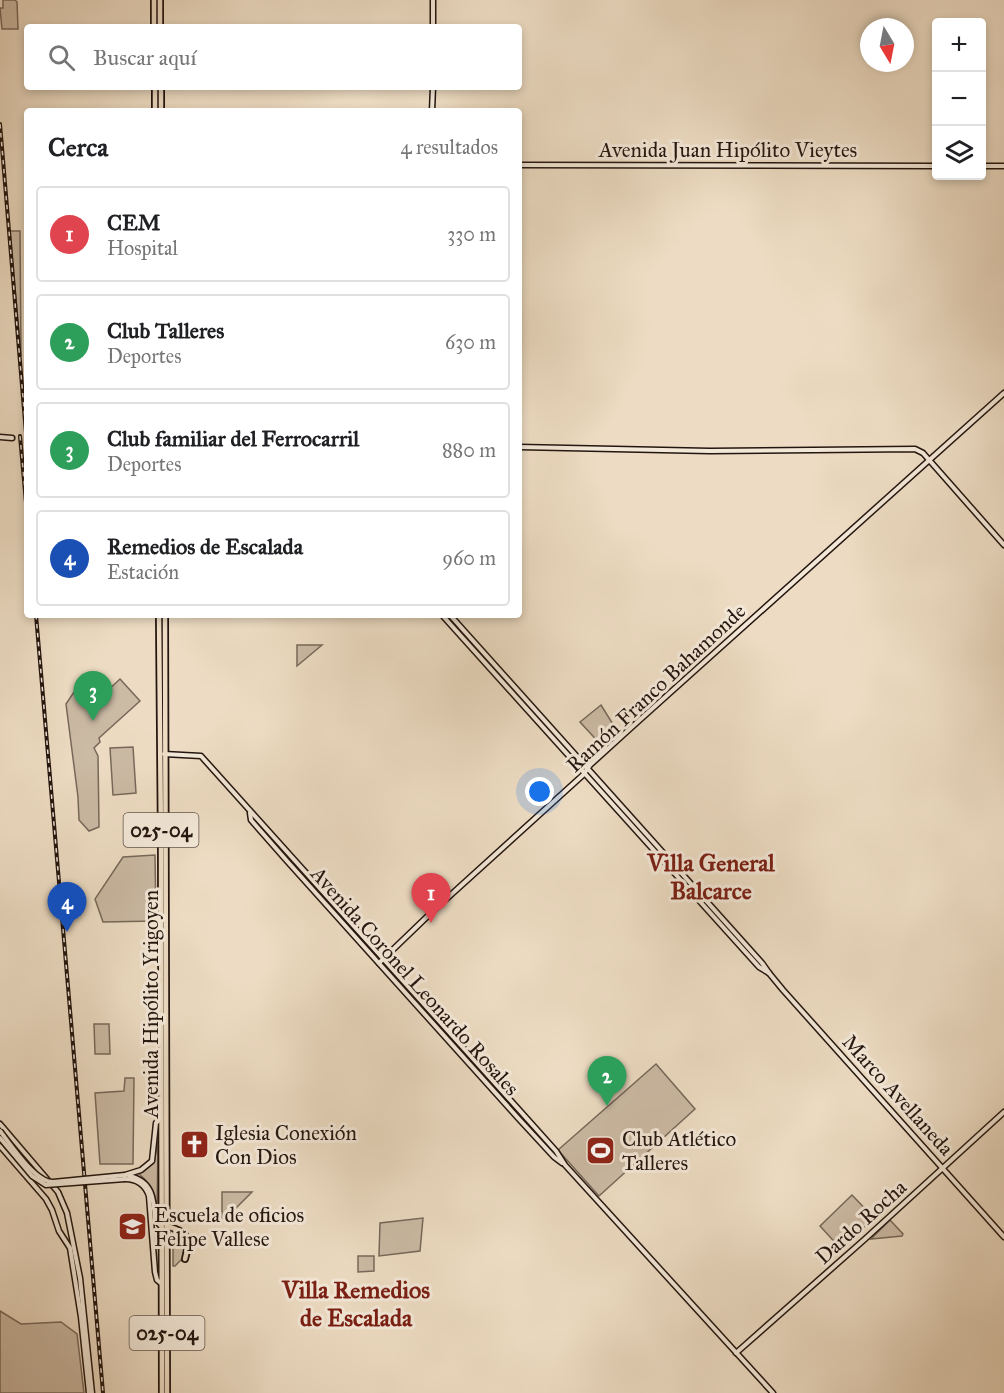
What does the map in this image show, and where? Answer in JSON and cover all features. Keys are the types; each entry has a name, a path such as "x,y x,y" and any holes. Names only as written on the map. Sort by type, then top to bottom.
{"main road":[{"path":"154,0 154,24"},
{"path":"160,0 160,24"},
{"path":"155,90 155,108"},
{"path":"161,90 161,108"},
{"name":"Avenida Hipólito Yrigoyen","path":"159,618 163,754 167,1393"},
{"name":"Avenida Hipólito Yrigoyen","path":"162,1393 162,1284 165,1224 161,1118 165,618"},
{"path":"165,1224 181,1230 188,1240 185,1259"}],"street":[{"path":"433,0 433,24"},
{"path":"432,108 433,90"},
{"name":"Avenida Juan Hipólito Vieytes","path":"522,165 932,166"},
{"path":"986,166 1004,166"},
{"name":"Ramón Franco Bahamonde","path":"379,963 587,770 1004,393"},
{"path":"0,437 12,438"},
{"path":"522,447 710,451 920,450 1004,544"},
{"name":"Marco Avellaneda","path":"445,618 587,770"},
{"name":"Marco Avellaneda","path":"453,618 759,967 769,973 1004,1237"},
{"name":"Avenida Coronel Leonardo Rosales","path":"163,754 201,756 556,1151 565,1165 773,1393"},
{"name":"Avenida Coronel Leonardo Rosales","path":"250,812 251,820 554,1157 565,1165"},
{"name":"Dardo Rocha","path":"736,1353 1004,1112"},
{"path":"0,1131 36,1174 44,1181 53,1182 126,1175 141,1170 152,1161 156,1123 161,1118"},
{"path":"0,1124 49,1180 61,1197 68,1213 81,1278 90,1393"},
{"path":"0,1138 32,1176 45,1185 125,1179 139,1182 149,1196 153,1220"},
{"path":"0,1146 46,1199 54,1215 57,1228 69,1248 81,1317 90,1393"},
{"path":"126,1175 137,1178 149,1187 154,1201 156,1277 162,1284"},
{"path":"153,1220 165,1224"}],"shaded area":[{"path":"3,0 17,2 18,29 2,29 0,8 3,8"},
{"path":"10,231 20,231 21,356"},
{"path":"297,645 322,645 297,666"},
{"path":"120,679 140,701 99,738 100,742 94,748 98,756 99,827 89,831 79,820 66,704 74,692 80,701 98,685 105,693"},
{"path":"601,705 619,734 603,747 580,722"},
{"path":"133,747 136,793 113,795 110,748"},
{"path":"155,855 156,921 103,922 95,899 123,857"},
{"path":"94,1024 109,1024 110,1054 95,1054"},
{"name":"Club Atlético Talleres","path":"656,1064 695,1109 599,1196 558,1150"},
{"path":"125,1078 134,1078 133,1164 100,1164 95,1093 124,1091"},
{"path":"158,1136 157,1218 152,1188 139,1174 153,1162"},
{"path":"222,1192 252,1192 222,1222"},
{"path":"852,1195 874,1218 841,1249 820,1226"},
{"path":"423,1218 420,1251 379,1256 380,1223"},
{"path":"890,1220 903,1234 902,1236 871,1239"},
{"path":"173,1233 180,1235 185,1243 182,1259 175,1266 173,1266"},
{"path":"358,1256 374,1256 374,1271 358,1272"},
{"path":"0,1311 21,1324 61,1322 77,1334 84,1393 0,1393"}],"tunnel":[{"path":"12,438 24,439"}],"railway":[{"path":"0,124 24,409"},
{"path":"20,436 24,481"},
{"path":"36,618 103,1393"}],"place":[{"name":"Club familiar del Ferrocarril","path":"93,721"},
{"name":"CEM","path":"431,923"},
{"name":"Remedios de Escalada","path":"67,932"},
{"name":"Club Talleres","path":"607,1106"},
{"name":"Iglesia Conexión Con Dios","path":"194,1145"},
{"name":"Club Atlético Talleres","path":"601,1151"},
{"name":"Escuela de oficios Felipe Vallese","path":"133,1227"}],"district":[{"name":"Villa General Balcarce","path":"711,877"},
{"name":"Villa Remedios de Escalada","path":"356,1304"}]}
